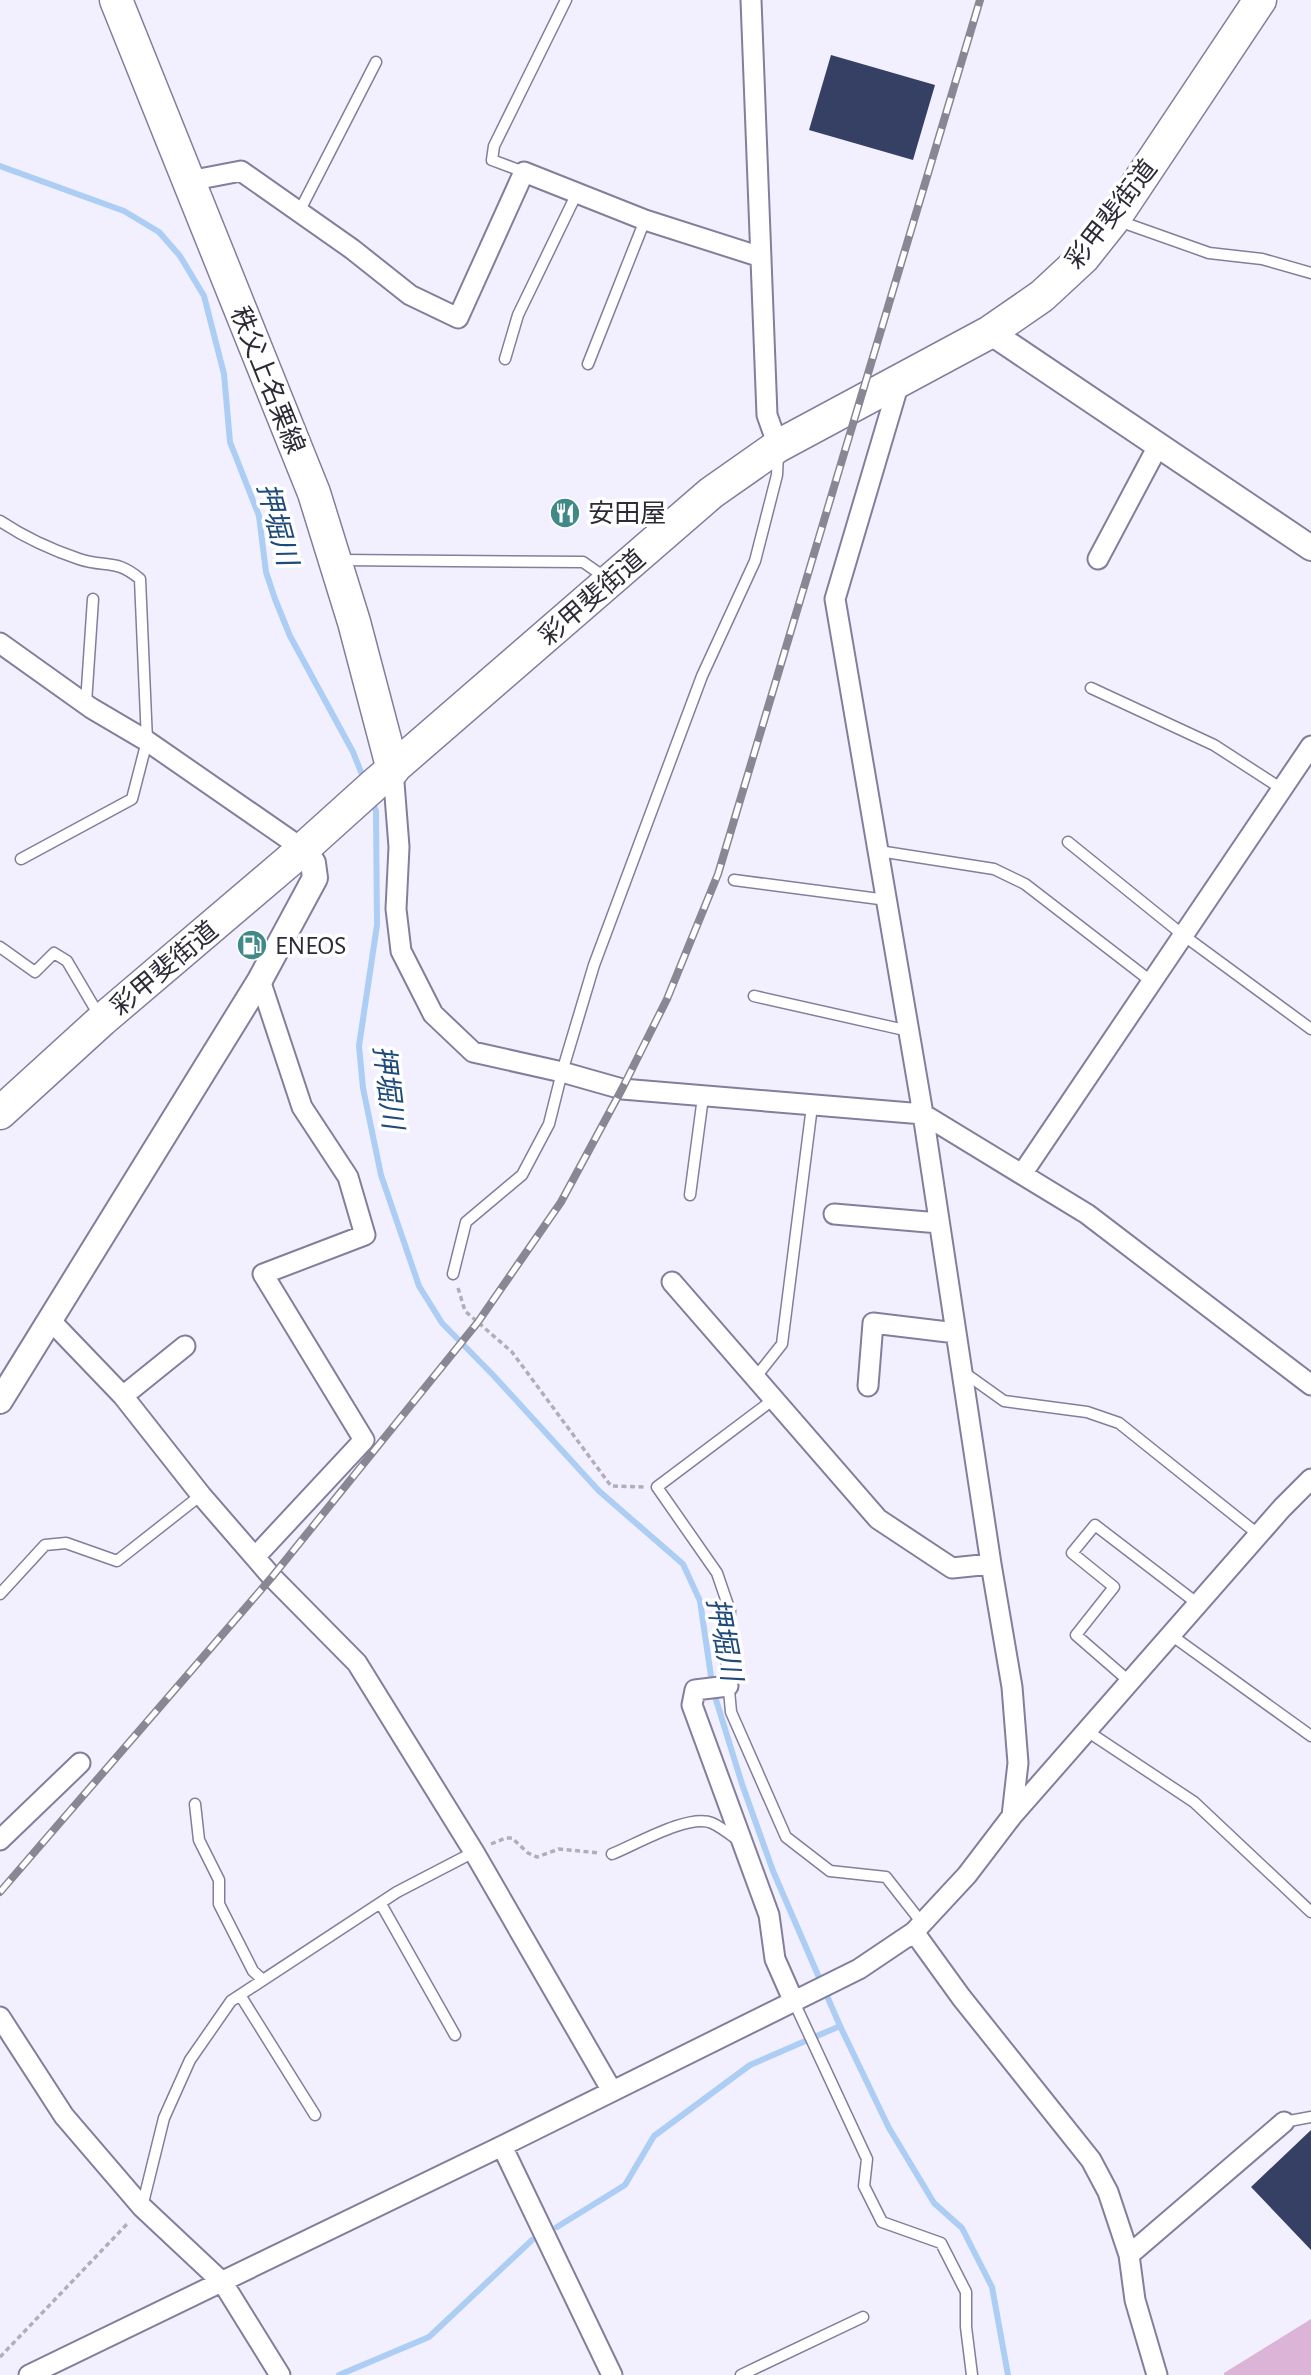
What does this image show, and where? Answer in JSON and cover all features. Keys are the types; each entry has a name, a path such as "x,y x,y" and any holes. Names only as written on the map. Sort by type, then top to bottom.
{"main road":[{"name":"秩父上名栗線","path":"116,0 314,493 354,622 383,778"},
{"name":"彩甲斐街道","path":"0,1113 102,1020 303,849 711,493 778,446 990,332 1042,296 1083,258 1114,219 1260,0"}],"street":[{"path":"751,0 767,415 778,446"},
{"path":"190,181 241,171 352,249 410,295 458,317 524,172 645,220 761,257"},
{"path":"990,332 1311,548"},
{"path":"899,383 835,600 909,1031 1012,1687 1018,1763 1013,1816"},
{"path":"1098,559 1158,446"},
{"path":"0,643 303,849 313,863 315,878 260,980 0,1401"},
{"path":"1022,1174 1311,746"},
{"path":"383,778 399,847 396,909 401,951 433,1014 473,1052 622,1089 922,1114 1087,1213 1311,1385"},
{"path":"255,1557 364,1440 263,1274 365,1235 348,1177 302,1107 260,980"},
{"path":"834,1214 939,1223"},
{"path":"672,1282 878,1520 953,1567 991,1564"},
{"path":"51,1321 123,1396 201,1495 255,1557 357,1662 474,1852 612,2091"},
{"path":"868,1386 873,1323 956,1333"},
{"path":"123,1396 185,1346"},
{"path":"29,2375 223,2283 859,1969 918,1927 967,1875 1013,1816 1311,1479"},
{"path":"727,1686 695,1690 692,1705 769,1914 775,1959 794,2002"},
{"path":"0,1840 80,1763"},
{"path":"918,1927 961,1997 1091,2160 1108,2192 1129,2255 1135,2300 1157,2375"},
{"path":"0,2017 64,2116 142,2207 223,2283 280,2375"},
{"path":"1129,2255 1284,2122"},
{"path":"502,2146 612,2375"}],"lane":[{"path":"524,172 492,160 494,146 566,0"},
{"path":"299,212 376,62"},
{"path":"505,359 518,315 577,193"},
{"path":"1114,219 1209,253 1262,259 1311,273"},
{"path":"588,364 645,220"},
{"path":"453,1274 466,1222 522,1175 549,1124 594,965 702,676 755,561 777,475 778,446"},
{"path":"0,521 20,534 81,560 125,567 140,579 147,741 132,799 20,859"},
{"path":"335,560 583,562 611,581"},
{"path":"86,704 93,599"},
{"path":"1091,688 1214,745 1282,789"},
{"path":"1068,842 1183,935 1311,1029"},
{"path":"879,851 994,869 1026,884 1152,982"},
{"path":"733,880 887,900"},
{"path":"0,947 35,972 54,953 67,961 102,1020"},
{"path":"754,996 909,1031"},
{"path":"690,1195 703,1097"},
{"path":"755,1378 782,1344 812,1106"},
{"path":"962,1370 1004,1401 1087,1412 1119,1423 1259,1535"},
{"path":"774,1399 657,1487 717,1573 730,1611 726,1657 731,1712 786,1837 830,1871 886,1877 918,1927"},
{"path":"0,1594 45,1545 66,1543 117,1561 201,1495"},
{"path":"1130,1682 1076,1635 1114,1587 1072,1553 1095,1525 1198,1604"},
{"path":"1171,1635 1311,1736"},
{"path":"1087,1731 1194,1802 1311,1912"},
{"path":"195,1804 199,1840 219,1880 219,1904 253,1971 263,1980"},
{"path":"612,1854 682,1824 696,1822 710,1822 742,1843"},
{"path":"142,2207 164,2118 190,2060 231,2001 397,1892 474,1852"},
{"path":"381,1905 454,2035"},
{"path":"240,1995 314,2115"},
{"path":"794,2002 867,2159 864,2186 882,2222 941,2243 966,2292 966,2327 972,2375"},
{"path":"1284,2122 1311,2117"},
{"path":"741,2375 863,2317"}],"path":[{"path":"453,1274 465,1311 512,1352 611,1486 657,1487"},
{"path":"474,1852 512,1838 528,1853 537,1857 559,1849 612,1854"},
{"path":"0,2357 142,2207"}],"shaded area":[{"path":"1311,2319 1311,2375 1224,2375 1224,2373"}],"building":[{"path":"831,55 935,85 913,160 809,130"},
{"path":"1311,2130 1311,2250 1251,2187"}],"waterway":[{"name":"押堀川","path":"0,166 124,211 159,232 180,256 204,296 224,374 230,442 259,516 266,572 290,636 353,752 365,782"},
{"name":"押堀川","path":"371,798 376,811 377,925 359,1046 363,1088 381,1175 419,1286 442,1323 599,1491 683,1564 700,1601 713,1690 773,1871 840,2026 889,2128 934,2203 962,2228 992,2287 1008,2375"},
{"path":"557,2227 625,2185 654,2136 750,2065 840,2026"},
{"path":"339,2375 429,2337 532,2240"}],"railway":[{"path":"0,1892 272,1577 478,1322 561,1202 622,1089 667,999 718,874 980,0"}],"place":[{"name":"安田屋","path":"565,513"},
{"name":"ENEOS","path":"252,945"}]}
